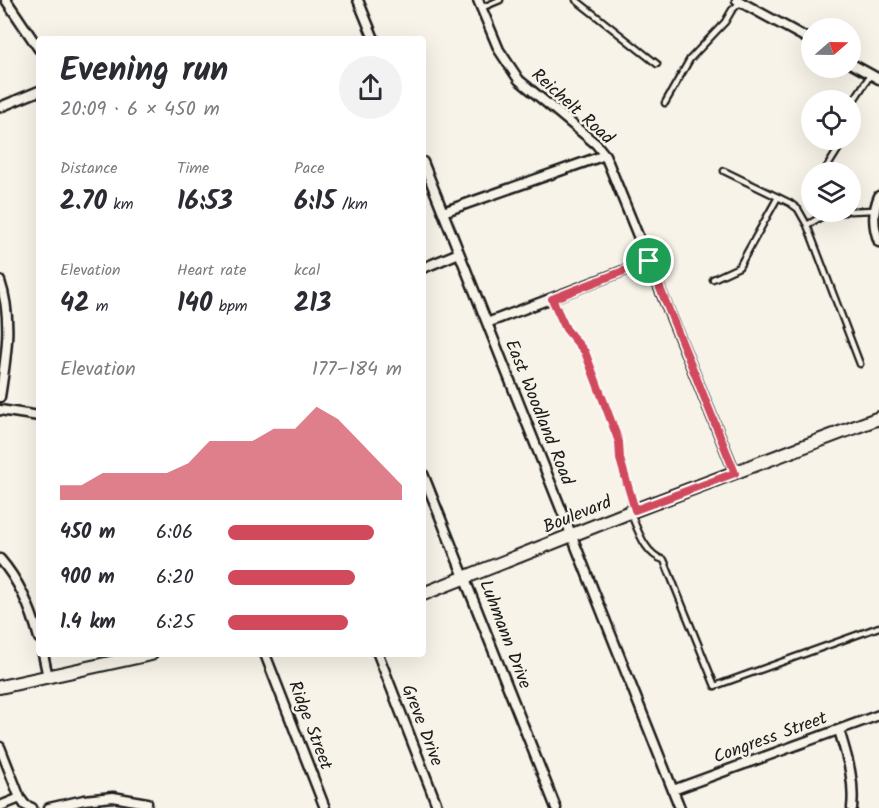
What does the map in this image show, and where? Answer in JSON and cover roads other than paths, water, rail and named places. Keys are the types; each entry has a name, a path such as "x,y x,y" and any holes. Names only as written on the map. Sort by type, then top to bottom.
{"street":[{"path":"6,0 36,44"},
{"path":"358,0 373,36"},
{"path":"740,1 801,35"},
{"name":"Reichelt Road","path":"480,4 499,50 519,80 596,144 605,155 735,473"},
{"path":"861,69 875,77"},
{"path":"0,107 36,92"},
{"path":"443,212 605,155"},
{"name":"East Woodland Road","path":"426,170 680,808"},
{"path":"879,196 874,210 874,222 879,242"},
{"path":"426,267 459,253"},
{"path":"487,323 649,261"},
{"path":"0,281 8,317 6,360 0,397"},
{"path":"0,410 36,416"},
{"name":"Boulevard","path":"426,593 632,511 879,418"},
{"name":"Luhmann Drive","path":"426,481 556,808"},
{"path":"0,559 10,570 24,594 36,629"},
{"path":"44,657 48,677"},
{"path":"0,687 138,657"},
{"name":"Ridge Street","path":"266,657 325,808"},
{"name":"Greve Drive","path":"379,657 438,808"},
{"name":"Congress Street","path":"673,790 879,715"},
{"path":"839,730 852,771 854,787 852,808"},
{"path":"0,747 20,798 25,805 32,808"},
{"path":"49,808 112,797 147,803"},
{"path":"0,807 20,798"}],"lane":[{"path":"480,4 500,0"},
{"path":"576,0 657,64"},
{"path":"665,103 690,60 725,22 740,1"},
{"path":"861,93 875,77"},
{"path":"724,171 798,209 807,225 860,364"},
{"path":"712,279 739,267 778,197"},
{"path":"861,211 874,210"},
{"path":"807,225 812,222"},
{"path":"552,299 566,329 585,352 619,442 620,459 632,511 649,550 659,559 664,560 715,686 879,627"}]}
